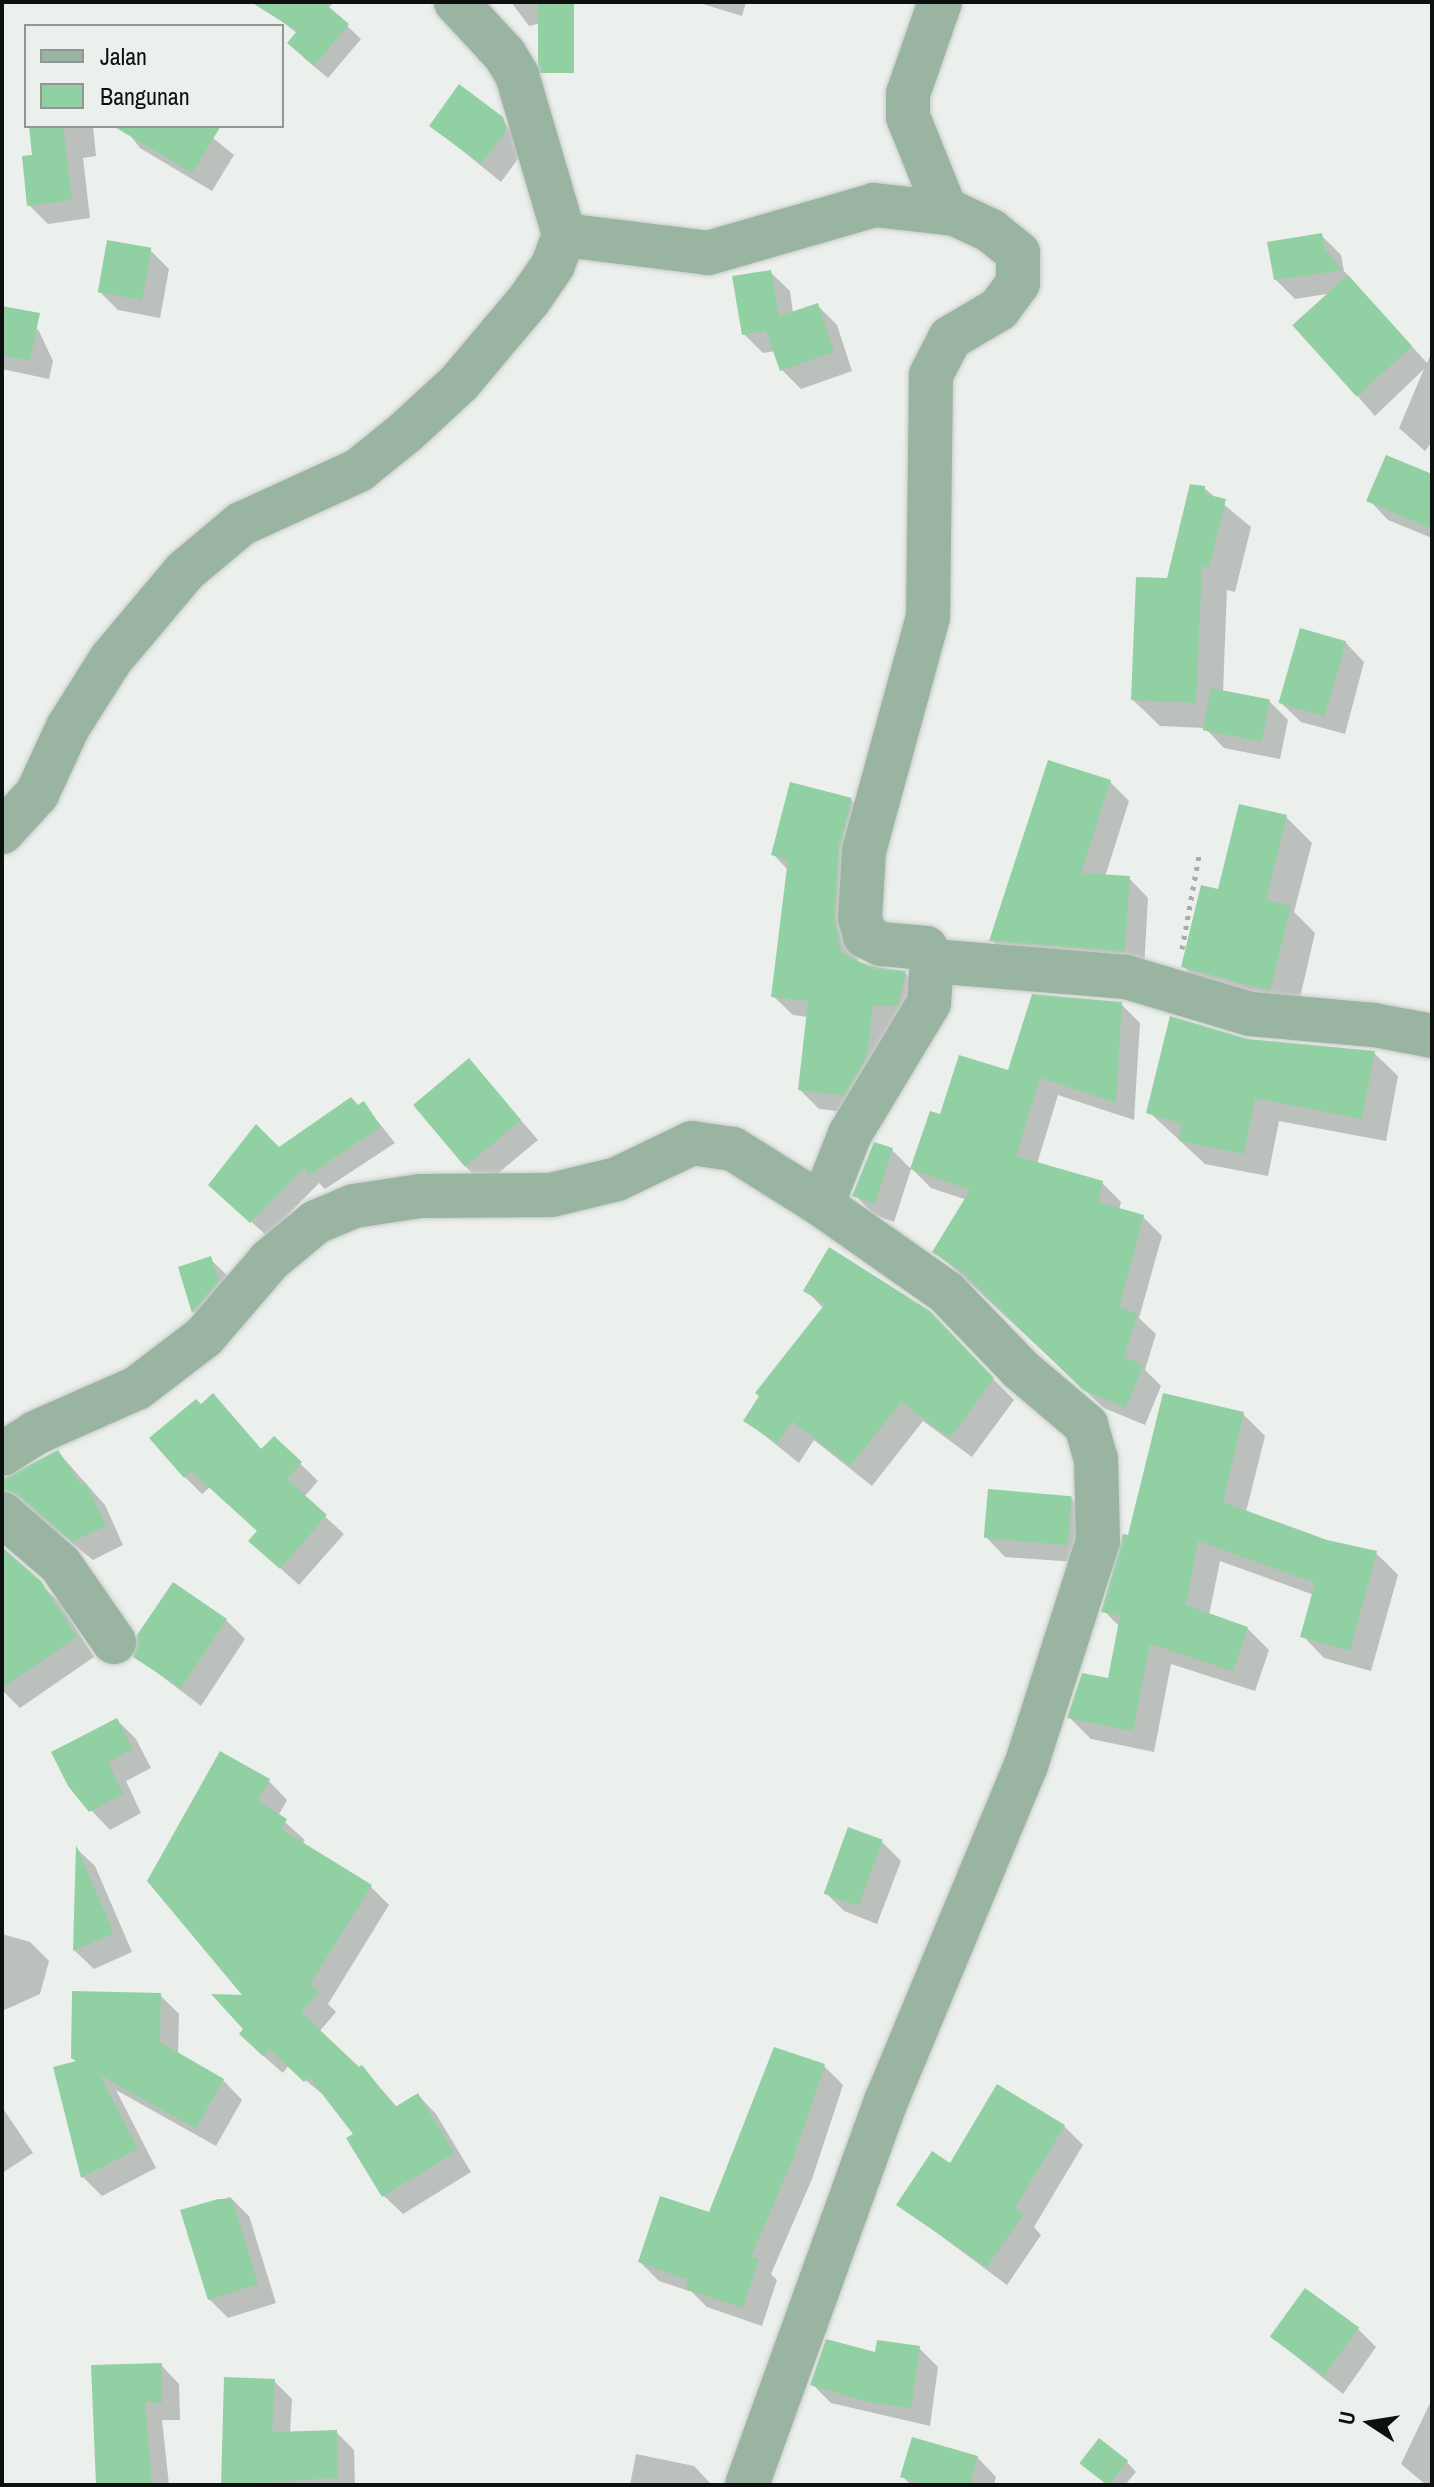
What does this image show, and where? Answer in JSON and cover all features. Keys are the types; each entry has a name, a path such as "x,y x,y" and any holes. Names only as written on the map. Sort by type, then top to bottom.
{"street":[{"path":"2,832 37,794 68,727 111,659 185,571 241,524 359,470 386,450 459,383 500,336 553,265 559,219 517,75 505,55 456,2"},
{"path":"940,2 908,94 908,117 946,211"},
{"path":"559,219 708,253 874,205 946,211 991,231 1018,253 1018,283 999,309 950,338 931,375 928,617 864,851 860,918 865,936 881,944 926,948 932,961 929,1003 850,1134 822,1205"},
{"path":"932,961 1126,977 1165,986 1250,1014 1374,1025 1432,1036"},
{"path":"2,1454 35,1433 137,1388 204,1337 270,1260 316,1222 354,1206 420,1196 551,1195 617,1179 692,1143 733,1149 822,1205 946,1292 1020,1369 1086,1425 1096,1459 1098,1541 1026,1765 886,2101 747,2485"},
{"path":"2,1514 60,1564 114,1642"}],"path":[{"path":"1165,986 1186,938 1191,880 1199,855"}],"building":[{"path":"251,2 323,2 349,24 314,66 287,43 297,31"},
{"path":"538,2 574,2 574,73 538,73"},
{"path":"459,84 503,117 507,129 481,164 429,126"},
{"path":"29,128 63,128 72,200 27,206 22,156 32,155"},
{"path":"116,128 220,128 192,173"},
{"path":"1322,233 1325,250 1343,270 1274,280 1267,242"},
{"path":"107,240 151,248 142,300 98,292"},
{"path":"771,270 779,316 818,303 834,352 780,371 766,331 742,335 732,276"},
{"path":"1348,275 1412,346 1357,397 1292,325"},
{"path":"2,306 40,313 30,361 2,355"},
{"path":"1386,455 1432,474 1432,529 1366,501"},
{"path":"1190,484 1205,486 1205,494 1226,499 1209,567 1202,566 1196,703 1131,700 1136,577 1167,578"},
{"path":"1300,628 1346,641 1325,716 1279,703"},
{"path":"1211,688 1270,699 1262,742 1203,730"},
{"path":"1048,760 1111,780 1081,873 1130,876 1125,952 989,941"},
{"path":"790,782 852,798 839,850 835,917 841,952 870,967 906,971 898,1006 873,1005 867,1057 844,1096 798,1090 808,1001 771,997 788,859 771,855"},
{"path":"1239,804 1287,815 1266,900 1291,906 1270,991 1181,967 1201,885 1218,889"},
{"path":"1032,994 1122,1002 1116,1103 1040,1078 1016,1156 1103,1181 1098,1202 1144,1215 1119,1307 1138,1314 1124,1357 1143,1365 1126,1408 1083,1390 964,1274 932,1252 970,1190 910,1169 930,1111 940,1114 959,1055 1008,1070"},
{"path":"1170,1016 1248,1039 1375,1051 1362,1119 1255,1098 1244,1154 1179,1141 1182,1124 1146,1113"},
{"path":"469,1058 521,1120 465,1167 413,1105"},
{"path":"351,1097 358,1105 364,1101 381,1127 309,1175 304,1168 250,1223 208,1185 256,1124 279,1147"},
{"path":"874,1142 893,1148 875,1204 852,1196"},
{"path":"829,1247 930,1311 994,1378 950,1438 901,1402 850,1466 792,1421 777,1443 743,1421 759,1396 755,1393 825,1304 803,1291"},
{"path":"211,1256 219,1281 192,1313 178,1267"},
{"path":"213,1393 261,1449 274,1436 302,1462 287,1479 327,1515 280,1569 248,1541 257,1531 191,1471 184,1478 149,1438 196,1399 201,1404"},
{"path":"1163,1393 1244,1412 1223,1502 1327,1540 1377,1551 1350,1651 1300,1637 1315,1583 1198,1541 1186,1605 1248,1627 1233,1671 1150,1644 1133,1731 1067,1718 1082,1673 1108,1678 1120,1616 1101,1612 1123,1534 1128,1535"},
{"path":"58,1450 81,1485 86,1483 106,1526 72,1542 18,1495 2,1490 2,1479"},
{"path":"988,1489 1072,1496 1067,1545 984,1538"},
{"path":"2,1547 41,1581 77,1637 2,1688"},
{"path":"173,1582 227,1619 181,1688 133,1657 137,1635"},
{"path":"117,1718 133,1749 108,1762 123,1794 89,1812 68,1786 51,1752"},
{"path":"220,1751 270,1779 258,1801 287,1819 281,1829 372,1885 310,1984 319,1992 301,2012 359,2067 362,2065 395,2107 418,2093 454,2153 382,2197 346,2138 353,2134 309,2077 304,2082 269,2049 263,2056 239,2034 243,2029 211,1994 242,1995 147,1881"},
{"path":"848,1827 883,1840 858,1906 824,1894"},
{"path":"76,1845 114,1933 73,1951"},
{"path":"72,1991 161,1993 160,2042 224,2079 196,2129 100,2075 138,2149 81,2178 53,2067 76,2061 71,2058"},
{"path":"774,2047 825,2064 793,2159 751,2257 759,2259 743,2308 685,2289 688,2280 638,2262 660,2196 709,2212"},
{"path":"997,2084 1065,2125 1015,2208 1024,2214 987,2267 896,2205 932,2151 950,2163"},
{"path":"218,2199 232,2199 258,2284 208,2300 180,2210"},
{"path":"1305,2288 1359,2327 1324,2376 1270,2337"},
{"path":"826,2339 875,2352 877,2340 920,2346 911,2408 868,2402 810,2385"},
{"path":"162,2363 162,2403 145,2402 152,2485 96,2485 91,2365"},
{"path":"224,2377 275,2379 272,2432 337,2430 338,2478 221,2485"},
{"path":"912,2437 978,2456 970,2485 928,2485 900,2477"},
{"path":"1099,2438 1128,2461 1109,2485 1079,2463"}]}
